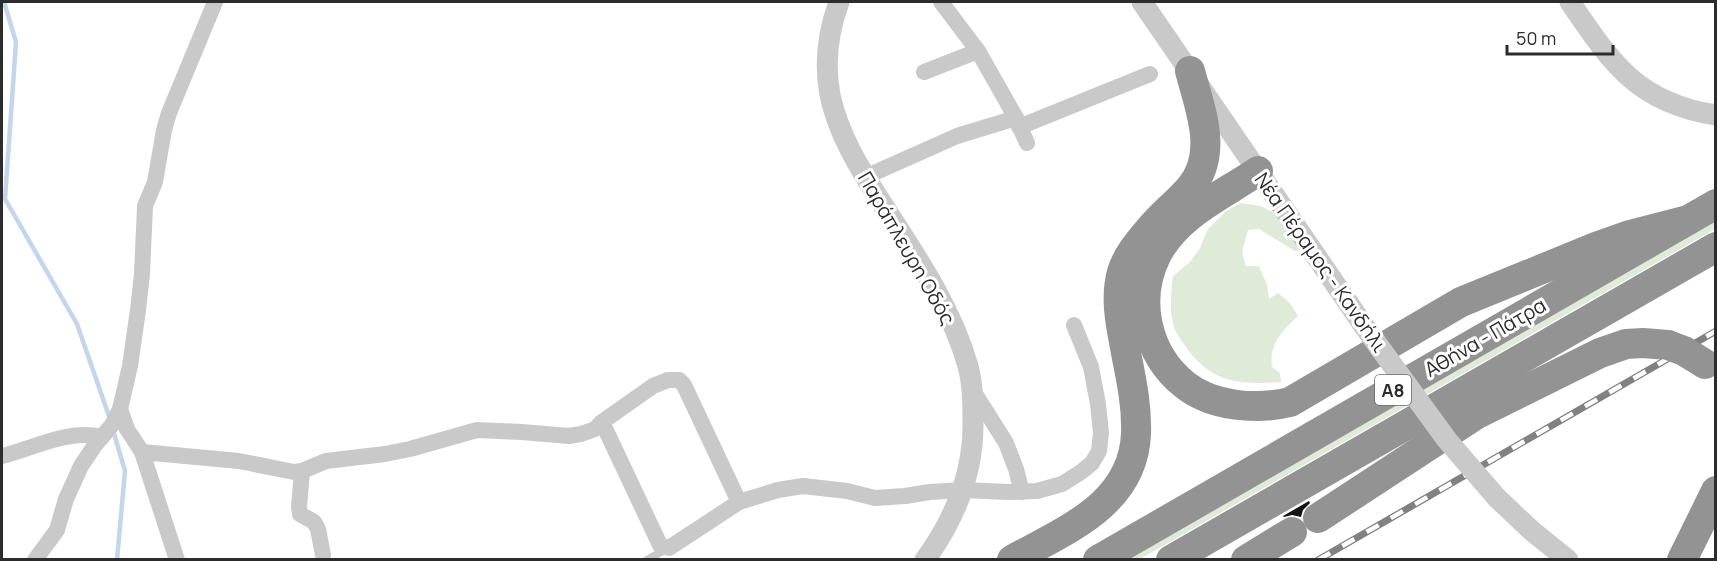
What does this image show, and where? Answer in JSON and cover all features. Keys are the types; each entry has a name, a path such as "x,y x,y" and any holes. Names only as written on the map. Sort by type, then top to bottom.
{"highway":[{"path":"1012,560 1097,511 1123,481 1134,450 1136,421 1119,314 1122,274 1126,262 1139,241 1192,187 1205,157 1204,121 1190,72"},
{"path":"1182,197 1253,163"},
{"path":"1253,163 1173,231 1157,254 1146,297 1145,314 1148,330 1162,361 1186,386 1199,394 1229,403 1267,406 1290,402 1461,302 1596,247 1630,235 1688,220"},
{"name":"Αθήνα - Πάτρα","path":"1098,560 1716,204"},
{"name":"Αθήνα - Πάτρα","path":"1171,560 1716,247"},
{"path":"1318,518 1477,414 1600,353 1626,344 1668,345 1684,351 1710,370"},
{"path":"1703,553 1716,491"},
{"path":"1246,560 1292,532"}],"street":[{"path":"35,560 57,530 73,482 81,466 112,426 120,409 130,366 138,310 145,206 154,182 169,113 215,2"},
{"name":"Παράπλευρη Οδός","path":"839,2 833,18 827,57 830,95 841,128 865,177 939,298 961,346 972,388 973,442 968,475 945,530 925,560"},
{"path":"941,2 978,51 1027,143"},
{"name":"Νέα Πέραμος - Κανδήλι","path":"1142,2 1364,326 1447,440 1497,498 1532,531 1568,560"},
{"path":"1570,2 1613,62 1630,79 1649,93 1667,102 1685,109 1716,115"},
{"path":"924,72 978,51"},
{"path":"865,177 957,136 1017,122 1150,74"},
{"path":"602,422 660,545 669,548 739,502 778,490 803,486 847,491 875,498 963,490 1037,491 1062,484 1081,472 1092,463 1099,451 1101,433 1093,376 1074,325"},
{"path":"142,452 223,459 287,471 302,471 326,461 410,449 477,430 570,436 595,429 653,386 668,380 679,380 684,385 739,502"},
{"path":"972,388 1006,443 1022,492"},
{"path":"120,409 127,429 142,452 177,560"},
{"path":"2,456 77,434 102,436"},
{"path":"302,471 300,514 314,522 318,529 323,555"}],"lane":[{"path":"647,560 669,548"}],"green space":[{"path":"1241,203 1261,206 1278,215 1300,250 1295,251 1259,229 1248,230 1242,252 1246,266 1259,266 1267,285 1269,299 1278,293 1289,302 1298,316 1278,338 1273,351 1272,367 1280,373 1281,382 1240,382 1216,375 1196,359 1186,347 1172,321 1173,276 1190,262 1200,248 1208,229 1226,211"},
{"path":"1715,221 1715,229 1140,559 1126,560"}],"building":[{"path":"1309,501 1301,517 1283,516"}],"waterway":[{"path":"4,2 16,42 5,199 77,324 110,419"},
{"path":"113,430 125,471 117,560"}],"railway":[{"path":"1318,560 1716,331"}]}
